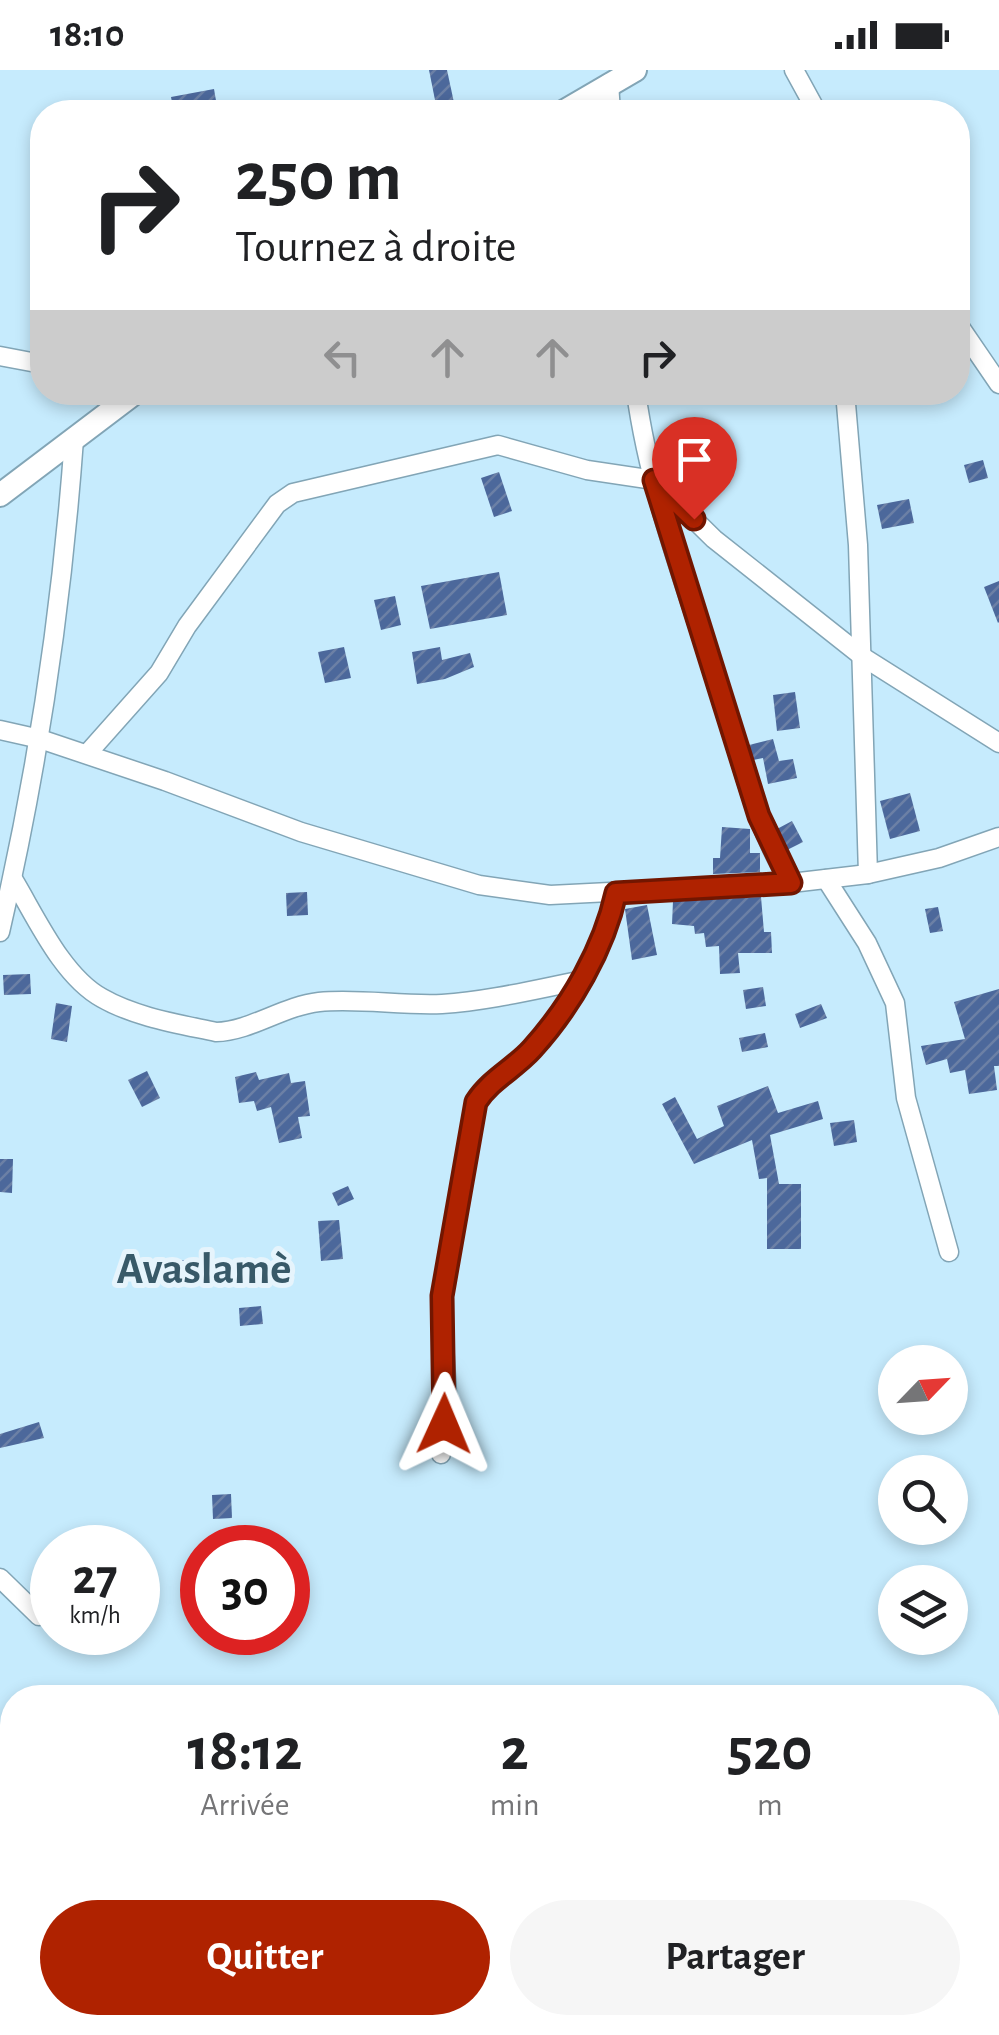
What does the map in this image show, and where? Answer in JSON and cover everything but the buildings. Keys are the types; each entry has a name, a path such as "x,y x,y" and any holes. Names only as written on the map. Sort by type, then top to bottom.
{"street":[{"path":"582,100 635,70"},
{"path":"794,70 811,100"},
{"path":"609,83 610,100"},
{"path":"970,342 999,384"},
{"path":"0,356 30,362"},
{"path":"0,495 119,405"},
{"path":"639,405 654,480 759,816 791,883"},
{"path":"846,405 863,657 868,874"},
{"path":"0,932 40,739 66,560 74,439"},
{"path":"87,754 159,673 262,521 294,492 498,446 588,470 654,480 714,539 863,657 999,742"},
{"path":"0,730 87,754 301,832 480,884 550,895 791,883 868,874 939,858 999,837"},
{"path":"12,878 80,982 102,998 138,1013 216,1032 318,1002 486,1000 578,980"},
{"path":"826,879 866,943 895,1003 906,1098 949,1252"},
{"path":"442,1454 446,1395 442,1296 476,1102 488,1084 532,1049 607,933 616,893"},
{"path":"0,1578 30,1608"}],"district":[{"name":"Avaslamè","path":"204,1267"}],"route":[{"path":"444,1424 442,1296 476,1102 488,1084 532,1049 564,1004 607,933 616,893 791,883 768,844 654,480 694,519"}]}
